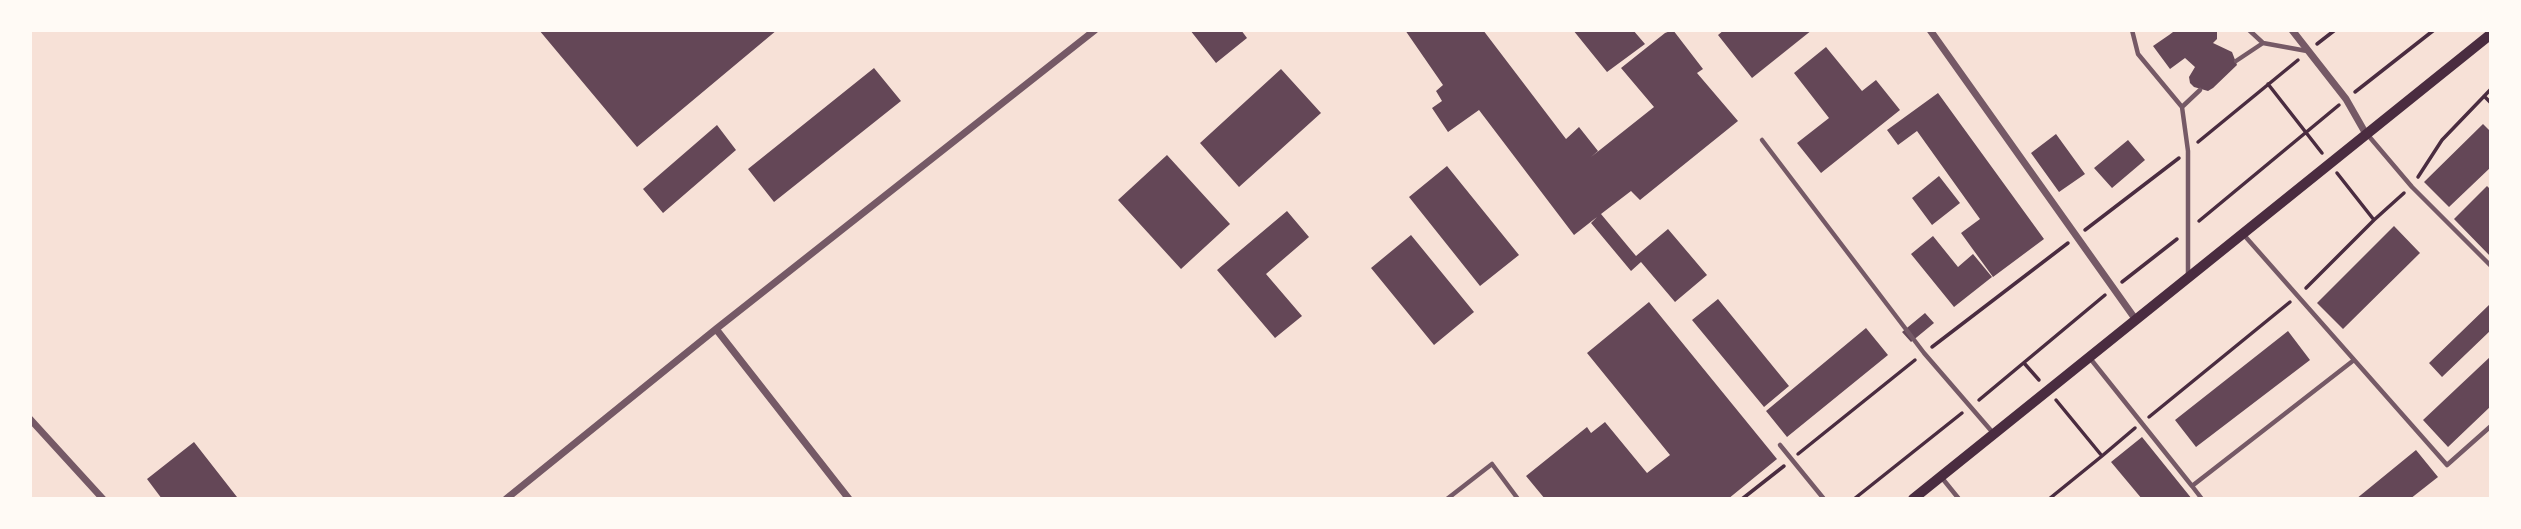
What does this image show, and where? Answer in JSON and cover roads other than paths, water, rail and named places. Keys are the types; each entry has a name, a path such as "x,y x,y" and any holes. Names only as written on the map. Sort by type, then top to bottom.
{"main road":[{"path":"1913,499 2491,34"}],"street":[{"path":"506,499 716,329 1095,30"},
{"path":"1930,30 2136,320"},
{"path":"2292,30 2346,99 2367,134"},
{"path":"716,329 849,499"},
{"path":"30,419 103,499"}],"lane":[{"path":"2132,30 2138,54 2182,107 2188,151 2188,276"},
{"path":"2249,30 2263,43 2308,51"},
{"path":"2236,61 2263,43"},
{"path":"2182,107 2200,90"},
{"path":"2367,134 2412,187 2491,266"},
{"path":"1762,140 1924,353 1994,434"},
{"path":"2243,233 2448,465 2491,426"},
{"path":"2090,357 2202,499"},
{"path":"2192,486 2354,360"},
{"path":"1780,445 1824,499"},
{"path":"1447,499 1492,464 1518,499"},
{"path":"1942,477 1959,499"}]}
